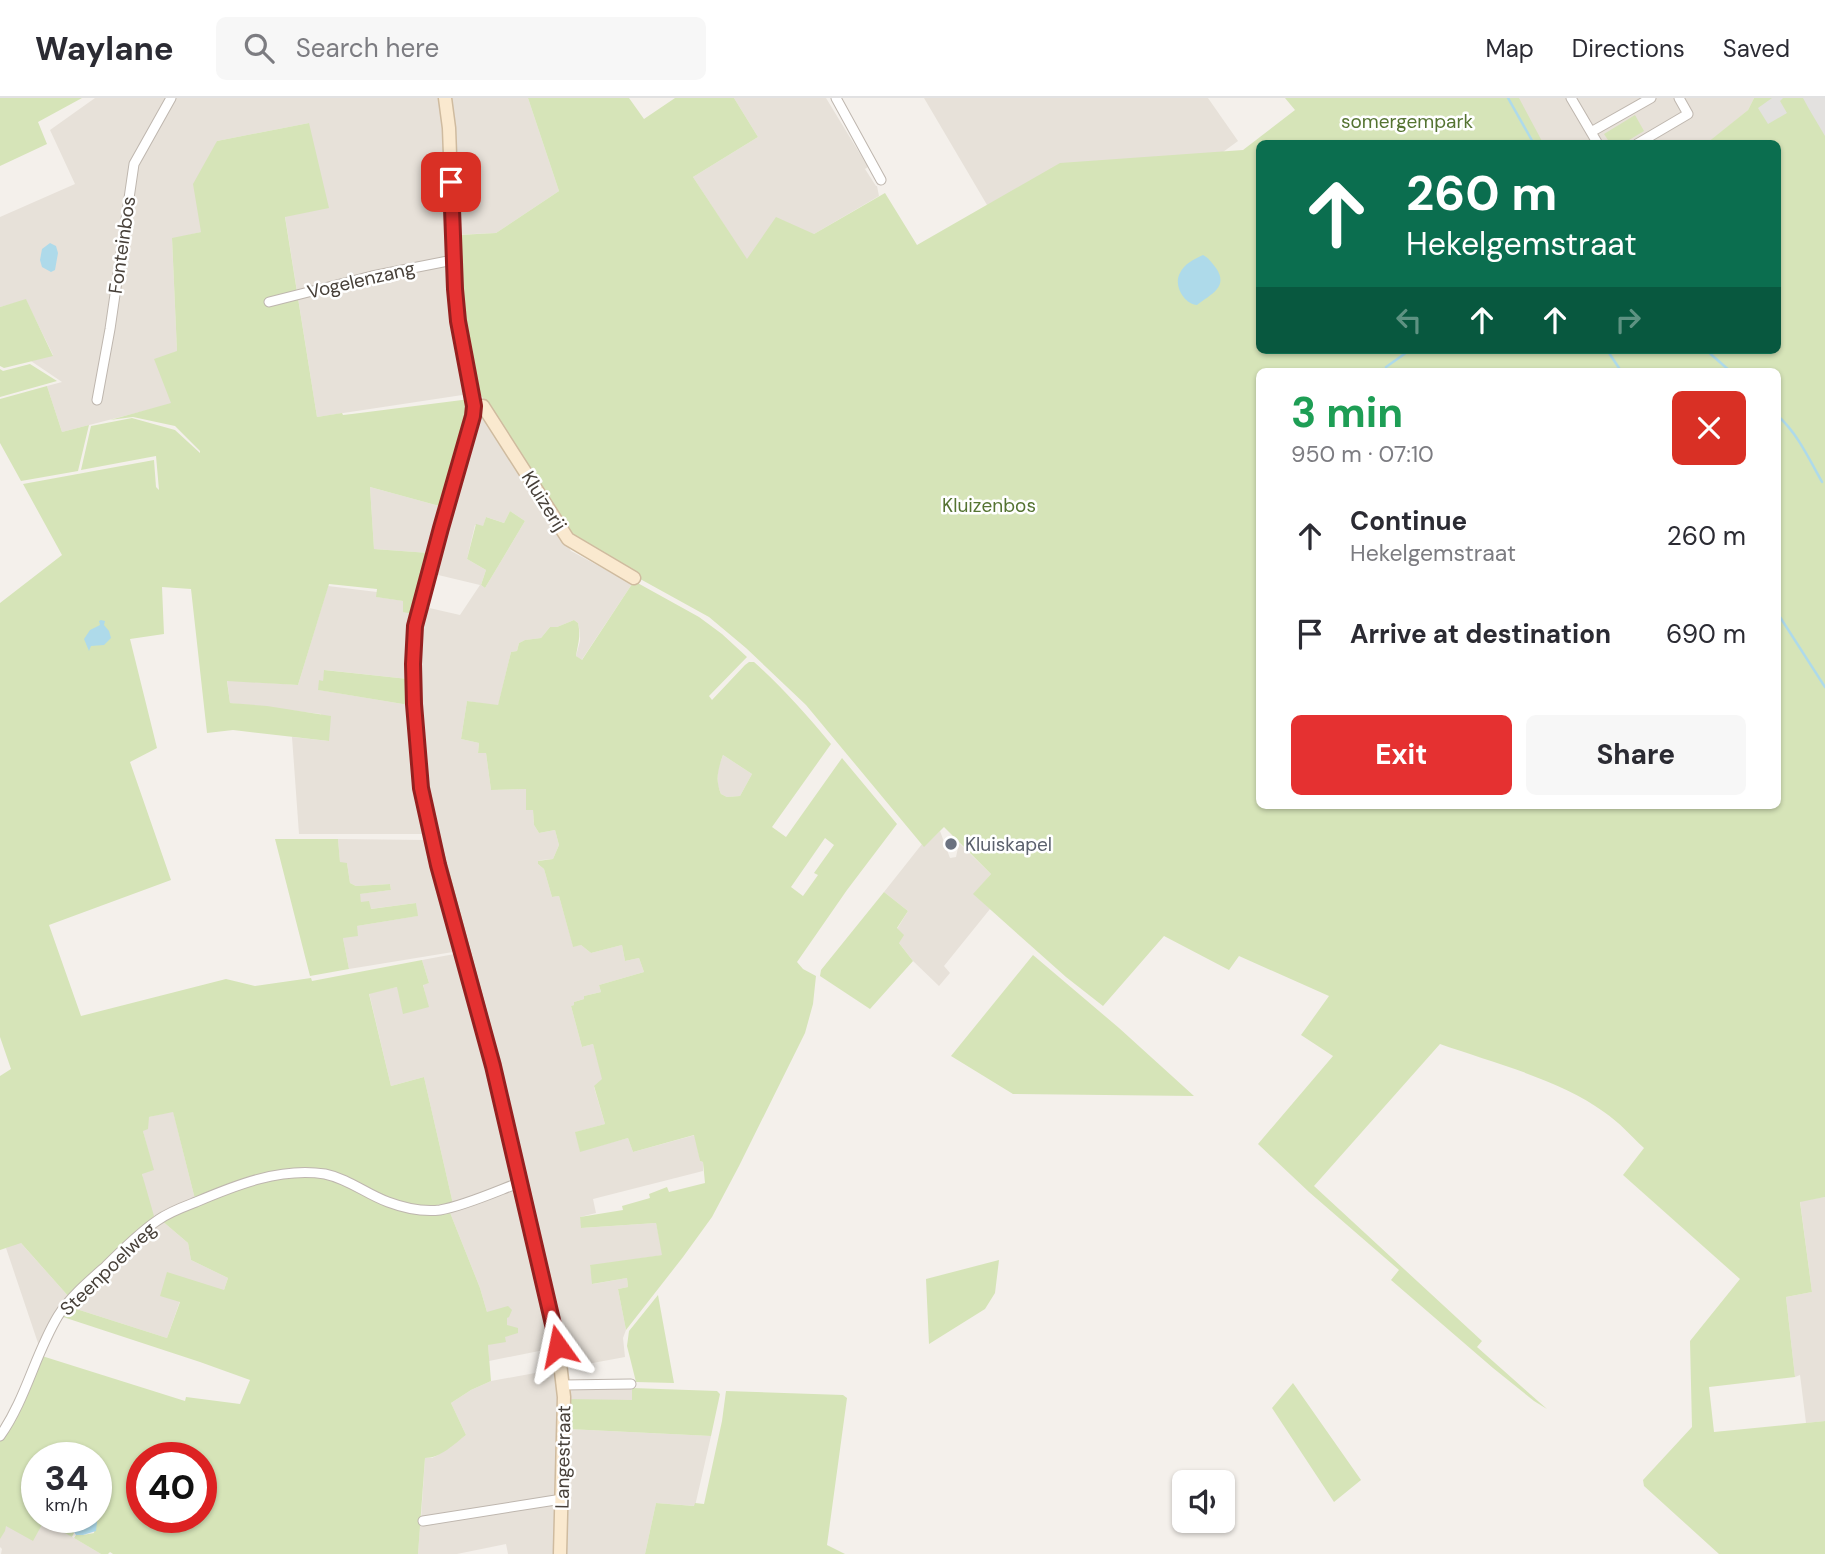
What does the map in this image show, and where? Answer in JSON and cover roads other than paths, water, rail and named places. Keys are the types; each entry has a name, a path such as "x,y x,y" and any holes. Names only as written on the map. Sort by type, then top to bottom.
{"street":[{"name":"Fonteinbos","path":"97,400 134,164 172,98"},
{"path":"445,98 449,128 453,260 458,321 474,406"},
{"path":"836,98 881,180"},
{"path":"1571,98 1596,140"},
{"path":"1591,132 1651,98"},
{"path":"1644,140 1688,114 1679,98"},
{"name":"Vogelenzang","path":"269,302 372,276 453,260"},
{"name":"Kluizerij","path":"474,406 483,406 568,539 634,579"},
{"name":"Langestraat","path":"474,406 415,626 413,664 420,774 426,814 485,1034 550,1308 563,1385 560,1554"},
{"name":"Steenpoelweg","path":"0,1436 13,1417 49,1334 64,1307 120,1252 159,1219 176,1210 247,1182 295,1174 336,1177 386,1201 428,1210 449,1208 521,1182"},
{"path":"563,1385 631,1384"},
{"path":"423,1521 562,1499"}],"water":[{"path":"50,243 56,246 58,253 55,270 51,272 42,267 40,260 42,249"},
{"path":"1203,255 1216,268 1220,280 1217,290 1197,305 1184,298 1178,278 1187,264"},
{"path":"101,620 105,621 104,625 111,638 104,645 91,646 89,651 84,639 90,630 100,625"}],"waterway":[{"path":"1508,98 1532,140"},
{"path":"1386,367 1404,354"},
{"path":"1610,354 1619,368"},
{"path":"1711,354 1727,368"},
{"path":"1781,419 1797,439 1822,482"},
{"path":"1781,619 1825,687"}],"place":[{"name":"Kluiskapel","path":"951,844"}],"park label":[{"name":"somergempark","path":"1407,121"},
{"name":"Kluizenbos","path":"989,505"}]}
